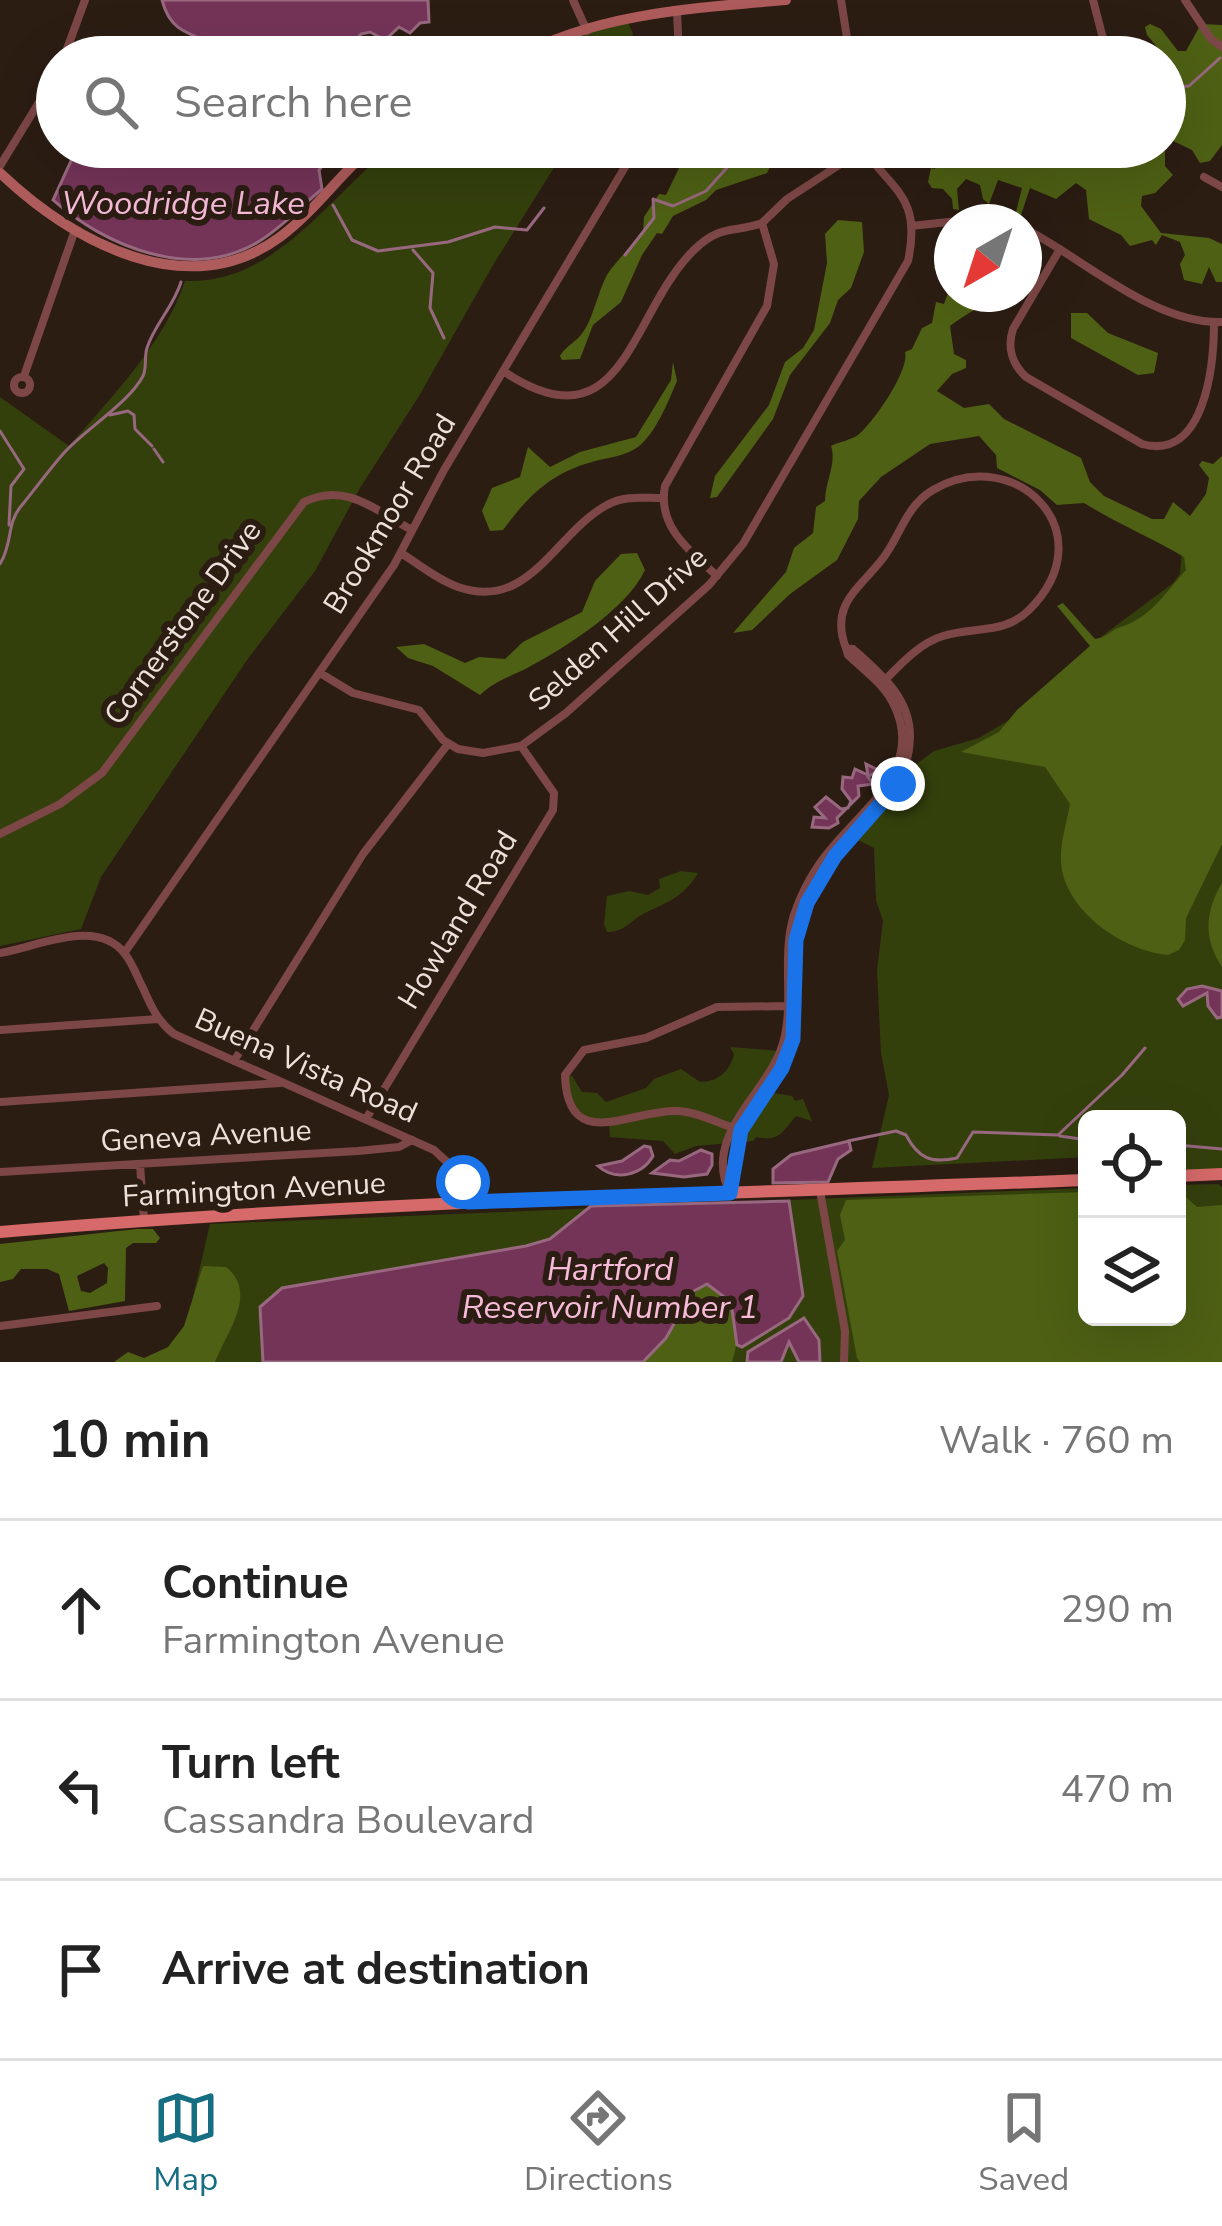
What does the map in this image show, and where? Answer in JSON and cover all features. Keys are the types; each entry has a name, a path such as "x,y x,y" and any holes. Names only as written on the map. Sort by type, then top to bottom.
{"main road":[{"path":"1186,1176 1222,1174"},
{"name":"Farmington Avenue","path":"0,1232 468,1202 1078,1180"}],"street":[{"path":"72,36 85,0"},
{"path":"573,0 587,31"},
{"path":"569,36 662,6 676,9 786,0"},
{"path":"842,0 847,36"},
{"path":"1093,0 1102,36"},
{"path":"1185,0 1211,39 1222,47"},
{"path":"676,9 678,36"},
{"path":"36,109 0,170 35,203 151,264 194,268 226,263 259,250 294,226 351,168"},
{"name":"Brookmoor Road","path":"124,952 401,553 624,168"},
{"path":"503,371 554,396 577,396 600,386 620,364 689,255 722,231 762,223 833,168"},
{"path":"880,168 900,190 911,226 934,224"},
{"path":"1204,177 1222,187"},
{"path":"717,576 675,534 662,498 671,470 770,299 774,264 762,223"},
{"name":"Selden Hill Drive","path":"448,744 479,753 521,746 566,713 717,576 743,544 898,281 910,252 911,226"},
{"path":"24,376 76,228"},
{"path":"1042,238 1060,249 1168,313 1218,322 1212,379 1200,410 1171,442 1142,445 1026,377 1013,361 1010,340 1015,326 1060,249"},
{"path":"730,1193 725,1180 736,1129 788,1054 790,934 802,894 833,846 889,784 900,761 902,725 883,682 848,655 839,625 841,608 883,560 914,505 934,490 979,477 1009,481 1045,506 1057,526 1061,554 1048,587 1026,613 998,629 940,637 883,682"},
{"name":"Cornerstone Drive","path":"0,834 60,804 102,773 304,502 322,496 352,496 412,530"},
{"path":"401,553 457,586 483,592 505,589 538,570 605,506 623,499 662,498"},
{"path":"234,1061 363,854 448,744 419,710 353,694 320,673"},
{"name":"Howland Road","path":"366,1120 553,810 554,793 521,746"},
{"path":"0,952 82,935 124,952"},
{"name":"Buena Vista Road","path":"124,952 158,1019 185,1040 442,1155 463,1182 468,1202"},
{"path":"736,1129 679,1111 597,1123 585,1119 569,1103 565,1075 584,1050 646,1038 715,1008 791,1006"},
{"path":"0,1030 158,1019"},
{"path":"0,1102 284,1083"},
{"name":"Geneva Avenue","path":"0,1172 399,1147 412,1140"},
{"path":"140,1164 144,1220"},
{"path":"820,1191 843,1318 844,1362"},
{"path":"0,1326 158,1306"}],"green space":[{"path":"628,22 633,34 577,36"},
{"path":"1150,24 1166,36 1148,36 1145,27"},
{"path":"1201,24 1222,25 1222,145 1210,161 1200,163 1186,147 1186,51"},
{"path":"368,168 554,168 360,488 315,571 247,660 101,877 81,929 0,946 0,397 69,446 151,347 185,281 218,278 247,268 299,234"},
{"path":"679,168 770,168 767,173 716,190 673,216 642,255 621,302 593,325 580,359 562,360 562,353 588,324 607,275 643,232 644,217 659,194 666,195"},
{"path":"931,168 1167,168 1173,175 1155,193 1142,196 1141,206 1161,233 1222,244 1222,282 1216,282 1209,267 1202,284 1184,280 1180,264 1185,255 1180,242 1162,235 1156,245 1152,240 1130,246 1121,235 1089,219 1086,190 1076,183 1056,199 1030,188 1025,204 1018,204 1022,188 998,180 989,204 980,185 966,179 957,189 958,204 952,204 943,189 932,188 928,182"},
{"path":"838,220 862,222 864,252 851,288 838,300 830,323 790,375 773,419 717,497 710,498 715,476 769,405 785,362 803,348 814,330 827,263 825,234"},
{"path":"934,312 970,312 950,326 954,354 966,360 966,368 952,374 937,391 964,408 989,404 1004,419 1081,458 1090,482 1104,496 1152,519 1164,519 1173,502 1190,516 1206,494 1209,478 1199,465 1202,461 1213,464 1222,456 1222,844 1186,918 1185,940 1168,955 1115,936 1072,896 1061,861 1070,804 1045,767 961,752 999,732 1017,710 1090,646 1057,606 1063,603 1095,639 1103,637 1157,604 1186,570 1184,557 1084,503 1057,505 1040,490 997,468 996,455 979,436 930,444 881,477 859,501 858,519 837,560 790,594 752,630 733,633 786,572 794,548 813,533 816,507 825,501 831,446 865,429 896,383 905,352 912,349 922,328 932,323"},
{"path":"1071,313 1087,313 1108,333 1158,353 1154,373 1138,375 1071,338"},
{"path":"673,362 677,381 656,426 638,447 564,472 531,496 503,530 490,531 482,511 492,488 520,477 528,447 550,467 580,452 636,437 671,380"},
{"path":"1222,470 1222,1174 1186,1176 1186,1110 1078,1110 1078,1157 872,1168 889,1095 881,1053 877,970 883,921 876,900 874,848 858,840 901,792 911,768 934,751 979,738 1022,712 1094,642 1172,584 1180,574 1184,527"},
{"path":"637,553 645,570 610,613 560,649 480,695 396,647 424,644 465,663 479,657 505,659 523,642 582,612 595,581 621,554"},
{"path":"681,871 698,873 680,894 607,932 607,896 629,891 648,895 660,888 659,879"},
{"path":"1222,883 1222,967 1208,925"},
{"path":"730,1047 781,1051 765,1079 774,1093 803,1099 812,1121 796,1116 776,1137 696,1146 675,1154 663,1141 610,1137 609,1124 582,1114 567,1086 565,1075 572,1076 582,1092 597,1093 606,1102 681,1069 706,1081 718,1078 730,1066 734,1054"},
{"path":"1186,1185 1222,1187 1222,1362 152,1362 180,1353 210,1224 1078,1188 1078,1326 1186,1326"},
{"path":"1078,1192 1078,1326 1186,1326 1186,1197 1197,1207 1222,1205 1222,1362 860,1362 837,1251 845,1240 840,1215 846,1200"},
{"path":"137,1229 153,1229 160,1238 156,1243 133,1243 126,1248 125,1301 69,1311 59,1274 21,1269 13,1279 0,1282 0,1244","holes":["104,1263 107,1283 90,1293 81,1291 77,1276"]},
{"path":"203,1266 226,1267 240,1289 237,1313 215,1362 114,1362 128,1352 144,1358 168,1347 184,1326"},
{"path":"707,1284 726,1299 735,1317 732,1362 643,1362 684,1306"}],"water":[{"path":"162,0 428,0 429,22 420,23 410,33 399,27 389,36 370,32 359,36 194,36 169,17"},
{"name":"Woodridge Lake","path":"68,168 321,168 322,189 283,223 232,254 205,259 177,258 123,244 53,200"},
{"path":"866,764 878,770 868,777 873,784 858,786 859,796 849,806 843,777 852,778 855,769 868,775"},
{"path":"826,797 841,809 847,808 829,828 812,827 814,817 825,818 815,807"},
{"path":"1202,986 1222,991 1222,1017 1217,1018 1208,1006 1207,993 1183,1006 1178,999 1187,989"},
{"path":"849,1141 851,1150 838,1159 828,1182 773,1183 773,1169 791,1155"},
{"path":"650,1147 653,1156 636,1172 613,1174 598,1166 622,1161"},
{"path":"701,1150 712,1154 707,1174 652,1173 670,1160 679,1161"},
{"name":"Hartford Reservoir Number 1","path":"789,1201 803,1296 789,1318 742,1347 737,1345 731,1302 707,1284 692,1292 666,1338 643,1362 263,1362 260,1307 282,1288 526,1246 550,1239 591,1206"},
{"path":"804,1318 819,1340 820,1362 799,1362 789,1342 781,1362 747,1362 748,1352"}],"waterway":[{"path":"1186,86 1220,58"},
{"path":"625,255 654,218 653,199 673,206 706,191 727,168"},
{"path":"333,205 352,240 378,251 448,242 495,227 527,230 544,208"},
{"path":"413,250 433,273 430,308 444,338"},
{"path":"0,564 22,505 63,454 143,376 150,340 181,282"},
{"path":"110,415 128,411 134,415 135,429 152,446"},
{"path":"0,431 24,469 11,486 9,525"},
{"path":"154,449 163,462"},
{"path":"848,1141 896,1131 906,1135 921,1154 940,1160 957,1158 973,1132 1058,1135 1145,1048"},
{"path":"1060,1136 1078,1139"},
{"path":"1186,1146 1222,1149"}],"route":[{"path":"463,1182 468,1202 730,1193 741,1130 782,1068 793,1039 796,940 807,903 835,856 898,784"}]}
